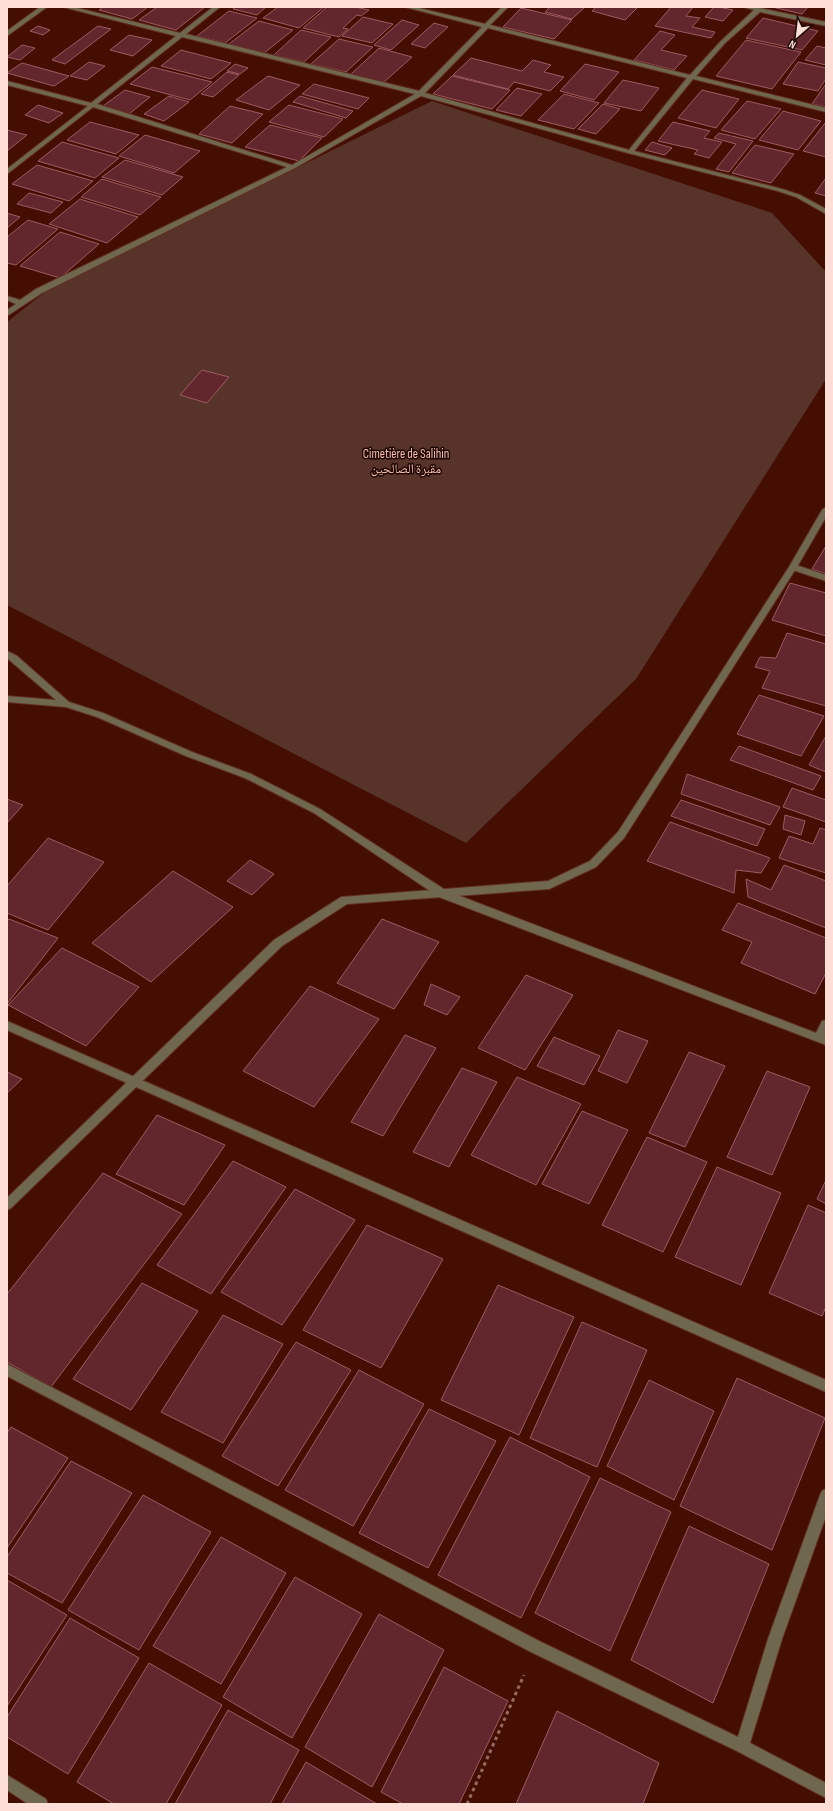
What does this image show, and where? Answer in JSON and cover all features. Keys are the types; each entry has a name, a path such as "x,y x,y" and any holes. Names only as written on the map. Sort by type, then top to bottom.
{"street":[{"path":"7,34 44,7"},
{"path":"66,7 420,94 630,152 780,190 798,196 826,212"},
{"path":"7,172 217,7"},
{"path":"408,7 826,110"},
{"path":"7,314 38,291 294,167 420,94 505,7"},
{"path":"746,7 826,24"},
{"path":"630,152 692,77 730,35 758,10"},
{"path":"7,83 93,105 294,167"},
{"path":"7,298 22,303"},
{"path":"7,1205 136,1082 278,943 345,900 443,894 549,885 593,864 621,835 793,567 826,510"},
{"path":"793,567 826,578"},
{"path":"7,654 20,663 66,704"},
{"path":"7,699 66,704 100,715 189,754 248,776 317,811 443,894 822,1039 826,1024"},
{"path":"7,1025 826,1386"},
{"path":"7,1370 536,1647 742,1746 826,1791"},
{"path":"742,1746 775,1639 826,1495"},
{"path":"7,1782 41,1804"}],"path":[{"path":"467,1804 536,1647"}],"green space":[{"name":"Cimetière de Salihin مقبرة الصالحين","path":"432,101 772,213 826,272 826,379 636,679 466,843 7,605 7,322 45,292"}],"building":[{"path":"103,7 148,7 132,19 99,10"},
{"path":"157,7 205,7 176,30 139,20"},
{"path":"235,7 266,7 257,15 233,9"},
{"path":"278,7 324,7 299,28 263,18"},
{"path":"327,7 355,7 369,10 361,16 357,15 343,28 348,29 339,37 303,28"},
{"path":"550,7 585,7 572,19 545,12"},
{"path":"596,7 638,7 625,20 592,11"},
{"path":"671,7 693,7 686,16 700,18 692,27 715,32 711,38 655,26"},
{"path":"714,7 733,10 723,21 705,17"},
{"path":"772,7 808,7 802,14"},
{"path":"521,8 572,20 554,39 503,27"},
{"path":"229,11 257,18 225,43 197,36"},
{"path":"363,17 393,24 372,43 342,36"},
{"path":"763,18 818,31 802,50 746,38"},
{"path":"402,20 419,25 391,50 374,45"},
{"path":"259,21 293,30 264,53 229,44"},
{"path":"434,23 448,27 425,48 411,44"},
{"path":"38,26 50,30 43,35 30,31"},
{"path":"98,26 111,29 65,64 52,60"},
{"path":"301,30 331,37 304,62 274,55"},
{"path":"660,31 675,35 661,50 687,56 674,70 634,60"},
{"path":"129,35 152,40 133,56 110,50"},
{"path":"339,39 373,47 346,72 311,64"},
{"path":"746,40 801,52 772,89 716,76"},
{"path":"22,45 35,48 20,60 7,57"},
{"path":"817,46 826,48 826,65 805,60"},
{"path":"379,48 412,57 383,83 350,75"},
{"path":"181,50 231,63 211,79 161,66"},
{"path":"471,58 522,71 533,60 551,65 544,72 564,77 550,91 514,82 508,89 453,75"},
{"path":"89,62 105,66 87,80 70,76"},
{"path":"798,62 826,68 826,79 818,91 783,84"},
{"path":"22,63 69,76 54,86 7,73"},
{"path":"235,64 248,68 240,74 227,71"},
{"path":"585,64 619,72 594,100 560,91"},
{"path":"152,67 212,82 190,100 130,84"},
{"path":"227,72 239,75 213,97 201,94"},
{"path":"268,76 300,85 269,110 236,100"},
{"path":"452,76 510,90 492,109 433,94"},
{"path":"623,80 659,88 641,111 604,103"},
{"path":"314,84 369,98 358,109 302,94"},
{"path":"826,84 826,107 812,104"},
{"path":"517,88 542,94 521,116 496,110"},
{"path":"125,90 150,97 129,114 103,106"},
{"path":"702,90 739,99 716,128 678,118"},
{"path":"564,94 599,103 574,129 538,120"},
{"path":"169,96 189,102 164,121 144,114"},
{"path":"300,96 353,111 346,118 293,102"},
{"path":"747,101 781,109 755,139 721,130"},
{"path":"603,104 620,109 596,134 578,129"},
{"path":"38,105 63,113 49,123 25,115"},
{"path":"289,105 343,119 324,137 269,122"},
{"path":"230,106 263,114 232,143 199,134"},
{"path":"783,111 821,121 798,150 759,140"},
{"path":"90,122 139,135 116,154 67,140"},
{"path":"673,122 710,131 704,138 722,142 709,158 694,154 698,150 658,141"},
{"path":"826,122 826,157 803,151"},
{"path":"270,125 322,138 299,161 245,147"},
{"path":"7,130 27,135 7,151"},
{"path":"719,133 753,141 729,172 716,169 736,144 714,138"},
{"path":"145,135 200,151 174,173 119,156"},
{"path":"62,142 119,158 95,178 38,161"},
{"path":"652,142 672,148 665,155 645,150"},
{"path":"755,145 794,154 771,183 732,173"},
{"path":"125,160 183,177 162,195 102,177"},
{"path":"37,165 93,181 69,201 12,184"},
{"path":"826,178 826,196 815,193"},
{"path":"102,179 161,197 140,215 81,197"},
{"path":"29,193 63,202 51,213 17,204"},
{"path":"80,199 138,217 107,243 49,224"},
{"path":"7,213 20,217 7,228"},
{"path":"28,220 58,229 16,265 7,263 7,237"},
{"path":"60,232 99,244 60,278 20,266"},
{"path":"202,370 229,377 207,403 180,395"},
{"path":"826,546 826,574 812,569"},
{"path":"790,583 826,593 826,636 772,620"},
{"path":"787,633 826,644 826,706 762,688 770,671 755,667 760,657 776,658"},
{"path":"759,695 824,716 801,756 737,734"},
{"path":"826,736 826,772 809,765"},
{"path":"739,746 821,776 813,790 730,760"},
{"path":"687,774 780,807 770,825 681,794"},
{"path":"792,788 826,800 826,822 783,807"},
{"path":"7,799 23,805 7,823"},
{"path":"681,800 765,829 757,846 671,816"},
{"path":"785,815 805,821 801,835 783,829"},
{"path":"670,822 770,858 761,873 736,870 734,893 647,861"},
{"path":"820,828 826,830 826,873 779,858 789,836 813,844"},
{"path":"48,838 104,862 48,930 7,913 7,886"},
{"path":"250,860 274,874 252,895 227,881"},
{"path":"784,865 826,881 826,928 748,897 746,879 771,890"},
{"path":"173,871 233,907 151,982 92,943"},
{"path":"738,903 826,938 826,973 815,994 741,963 752,942 722,930"},
{"path":"9,919 58,938 7,1004 7,921"},
{"path":"382,919 439,942 394,1009 337,983"},
{"path":"62,948 139,987 86,1046 8,1005"},
{"path":"526,975 573,995 525,1070 478,1048"},
{"path":"431,984 460,997 447,1015 424,1005"},
{"path":"310,986 379,1019 314,1107 243,1071"},
{"path":"618,1030 648,1041 627,1083 598,1071"},
{"path":"405,1035 436,1048 383,1136 351,1122"},
{"path":"554,1037 600,1056 584,1085 537,1066"},
{"path":"689,1052 725,1066 685,1147 649,1133"},
{"path":"462,1068 497,1082 449,1167 413,1152"},
{"path":"767,1071 810,1087 772,1175 727,1157"},
{"path":"7,1072 22,1079 7,1093"},
{"path":"517,1077 581,1104 536,1185 471,1155"},
{"path":"582,1111 628,1130 589,1204 542,1184"},
{"path":"157,1115 225,1145 184,1205 116,1174"},
{"path":"647,1137 707,1162 663,1252 602,1225"},
{"path":"233,1161 286,1187 211,1294 157,1265"},
{"path":"717,1167 781,1193 741,1285 675,1257"},
{"path":"103,1173 182,1214 51,1387 7,1362 7,1294"},
{"path":"826,1180 826,1204 817,1199"},
{"path":"295,1189 355,1220 282,1325 221,1292"},
{"path":"808,1205 826,1213 826,1307 822,1316 769,1293"},
{"path":"367,1225 443,1259 381,1368 303,1330"},
{"path":"142,1283 198,1311 131,1410 73,1379"},
{"path":"498,1285 574,1317 519,1435 441,1400"},
{"path":"223,1315 283,1344 223,1443 161,1412"},
{"path":"582,1322 647,1350 597,1467 530,1438"},
{"path":"296,1342 351,1370 278,1486 222,1456"},
{"path":"359,1370 424,1404 353,1526 285,1490"},
{"path":"737,1378 825,1418 772,1550 680,1506"},
{"path":"649,1380 714,1411 674,1500 607,1466"},
{"path":"429,1409 496,1441 428,1568 359,1533"},
{"path":"11,1427 68,1458 7,1548 7,1433"},
{"path":"510,1437 590,1477 521,1618 438,1575"},
{"path":"71,1461 132,1493 62,1603 7,1573 7,1557"},
{"path":"600,1478 671,1512 610,1651 535,1613"},
{"path":"143,1495 211,1532 139,1650 68,1610"},
{"path":"689,1526 769,1564 713,1703 631,1660"},
{"path":"221,1537 286,1573 221,1684 153,1646"},
{"path":"295,1577 362,1614 292,1738 223,1697"},
{"path":"7,1580 67,1615 7,1706"},
{"path":"379,1614 444,1650 372,1787 305,1747"},
{"path":"70,1618 139,1658 68,1774 7,1737 7,1717"},
{"path":"149,1663 222,1705 166,1804 114,1804 77,1782"},
{"path":"444,1667 508,1701 459,1804 403,1804 381,1792"},
{"path":"228,1710 299,1750 270,1804 175,1804"},
{"path":"557,1711 659,1763 643,1804 516,1804"},
{"path":"306,1762 377,1804 282,1804"}]}
